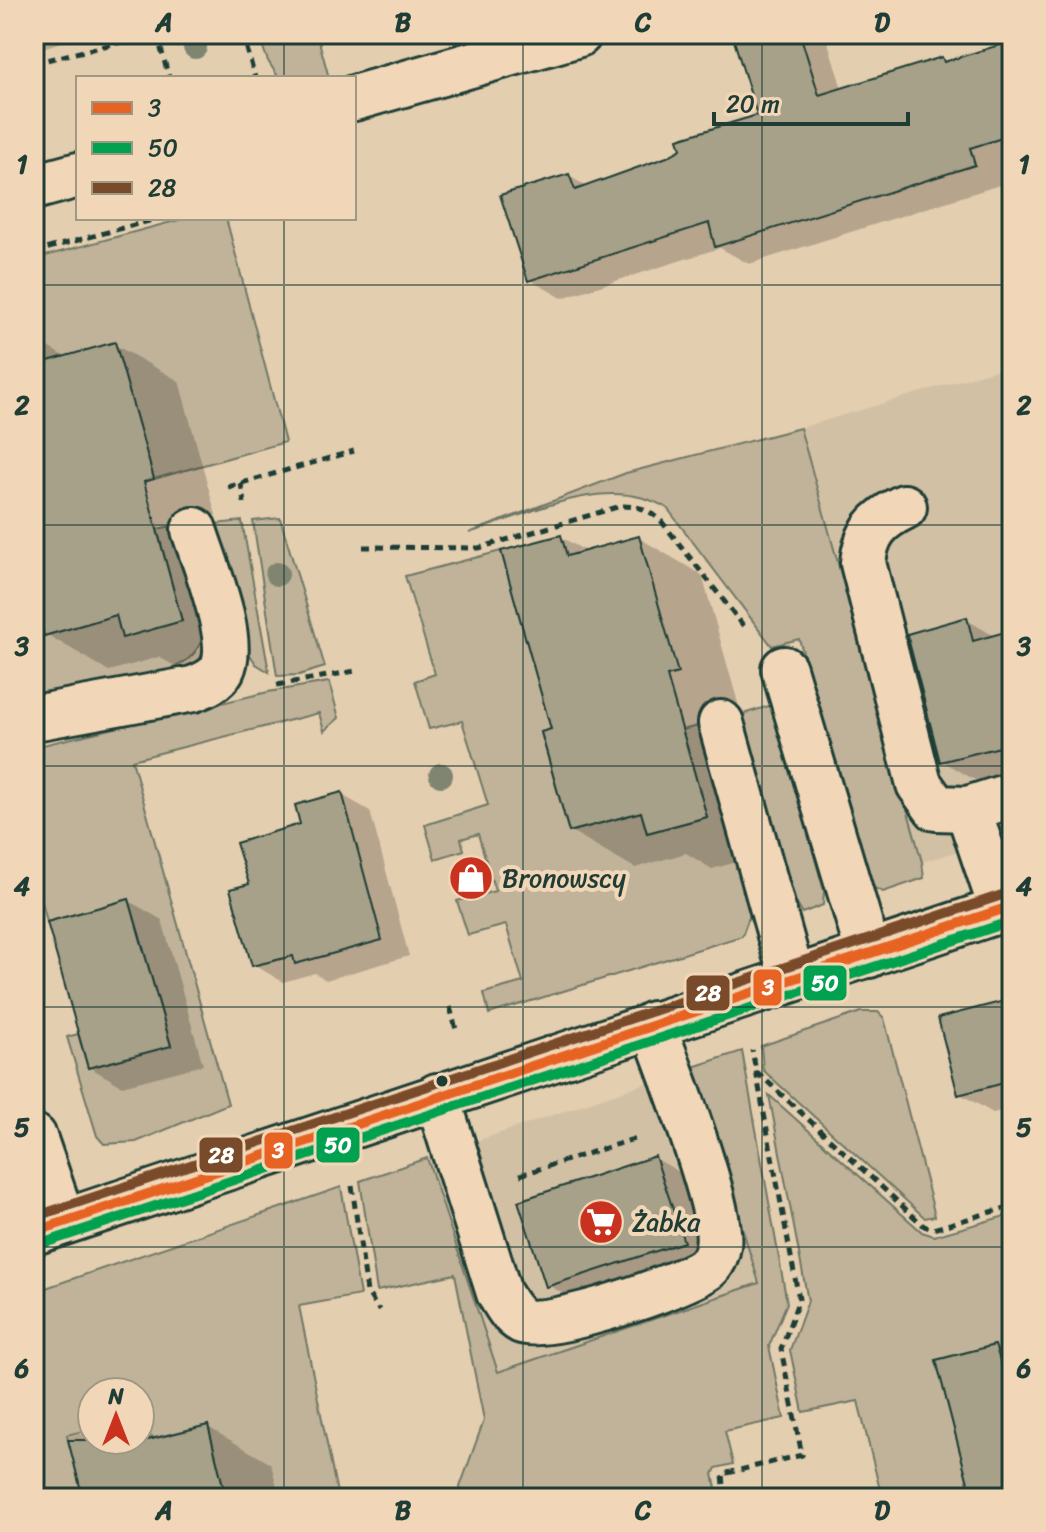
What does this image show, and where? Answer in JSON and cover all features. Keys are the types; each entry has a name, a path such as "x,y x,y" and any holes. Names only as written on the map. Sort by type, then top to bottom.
{"street":[{"path":"356,97 579,34"},
{"path":"34,187 76,176"},
{"path":"904,507 874,526 865,541 863,563 919,784 936,808 968,809 1012,795"},
{"path":"34,718 193,689 209,683 222,670 225,658 223,625 194,530"},
{"path":"784,669 869,955"},
{"path":"721,723 792,978"},
{"path":"34,1137 48,1227 1007,908 968,809"},
{"path":"437,1096 499,1293 509,1310 523,1321 560,1322 692,1278 711,1265 718,1249 715,1209 653,1024"}],"path":[{"path":"34,63 156,34 168,76"},
{"path":"243,34 254,76"},
{"path":"34,252 153,220"},
{"path":"226,488 354,451"},
{"path":"363,547 479,548 621,506 649,509 756,641 784,669"},
{"path":"222,670 275,685 355,671"},
{"path":"450,1007 459,1040"},
{"path":"725,1498 723,1474 802,1455 781,1349 799,1299 749,1037"},
{"path":"756,1072 924,1226 933,1229 1012,1206"},
{"path":"512,1178 642,1136"},
{"path":"350,1173 367,1292 379,1310"}],"shaded area":[{"path":"258,34 317,34 328,76 278,76 268,61"},
{"path":"179,220 227,220 285,442 154,479 115,343 43,363 38,340 34,340 34,259"},
{"path":"1012,365 1012,835 922,862 800,428"},
{"path":"800,428 922,862 924,878 883,892 874,888 799,639 772,646 667,508 644,498 619,494 594,495 543,507 469,533 626,473"},
{"path":"280,518 325,667 299,675 277,676 253,521"},
{"path":"242,521 269,672 256,664 247,650 206,525"},
{"path":"177,525 203,638 197,650 185,662 168,670 34,704 34,601 44,636 116,615 182,621 157,529"},
{"path":"501,551 551,729 541,733 569,832 641,812 647,833 707,817 682,730 702,725 751,912 742,936 489,1014 484,993 523,982 506,925 468,935 457,901 495,891 478,834 461,839 464,850 435,859 425,825 488,805 462,721 429,729 415,681 435,674 405,576"},
{"path":"329,682 339,718 324,731 319,713 132,760 228,1104 136,1142 104,1144 97,1136 67,1037 78,1034 88,1068 171,1045 129,899 47,922 34,870 34,747 268,692"},
{"path":"772,705 824,891 823,905 802,913 782,878 737,716"},
{"path":"861,1012 878,1012 884,1018 935,1216 925,1218 763,1070 761,1046"},
{"path":"742,1051 787,1303 769,1346 784,1418 725,1431 733,1464 716,1468 713,1474 718,1498 589,1498 588,1493 563,1498 462,1498 460,1487 484,1420 455,1274 377,1291 360,1181 427,1158 498,1372 759,1283 693,1067"},
{"path":"693,1067 759,1283 498,1372 427,1158"},
{"path":"769,1095 922,1232 934,1236 1012,1214 1012,1365 1002,1367 995,1345 936,1360 972,1498 882,1498 858,1401 803,1412 790,1350 808,1301"},
{"path":"341,1187 360,1295 299,1306 338,1498 226,1498 208,1425 156,1438 156,1376 76,1376 76,1433 67,1435 83,1498 34,1498 34,1292"}],"building":[{"path":"732,34 800,34 819,95 942,57 944,62 1012,41 1012,135 970,148 975,165 715,247 709,223 528,281 500,195 569,174 575,190 667,157 681,149 678,139 757,115"},
{"path":"115,342 154,479 144,482 182,621 122,638 116,615 44,636 34,601 34,365"},
{"path":"561,535 567,556 639,536 678,673 667,676 707,817 647,833 641,812 569,832 541,732 551,729 501,551"},
{"path":"967,617 973,641 1012,630 1012,744 940,762 907,634"},
{"path":"342,792 382,940 295,964 293,956 252,966 230,889 249,884 236,843 300,824 295,805"},
{"path":"129,899 171,1046 88,1068 47,922"},
{"path":"1012,999 1012,1081 958,1095 938,1018"},
{"name":"Żabka","path":"655,1156 684,1242 546,1287 518,1201"},
{"path":"995,1345 1002,1367 1012,1364 1012,1498 972,1498 936,1360"},
{"path":"208,1425 226,1498 83,1498 68,1440 76,1440 76,1456 156,1456 156,1438"}],"transit line":[{"name":"28","path":"34,1217 1008,893"},
{"name":"3","path":"34,1232 1012,906"},
{"name":"50","path":"38,1245 1012,921"}],"place":[{"name":"Bronowscy","path":"471,878"},
{"name":"Żabka","path":"601,1222"}]}
